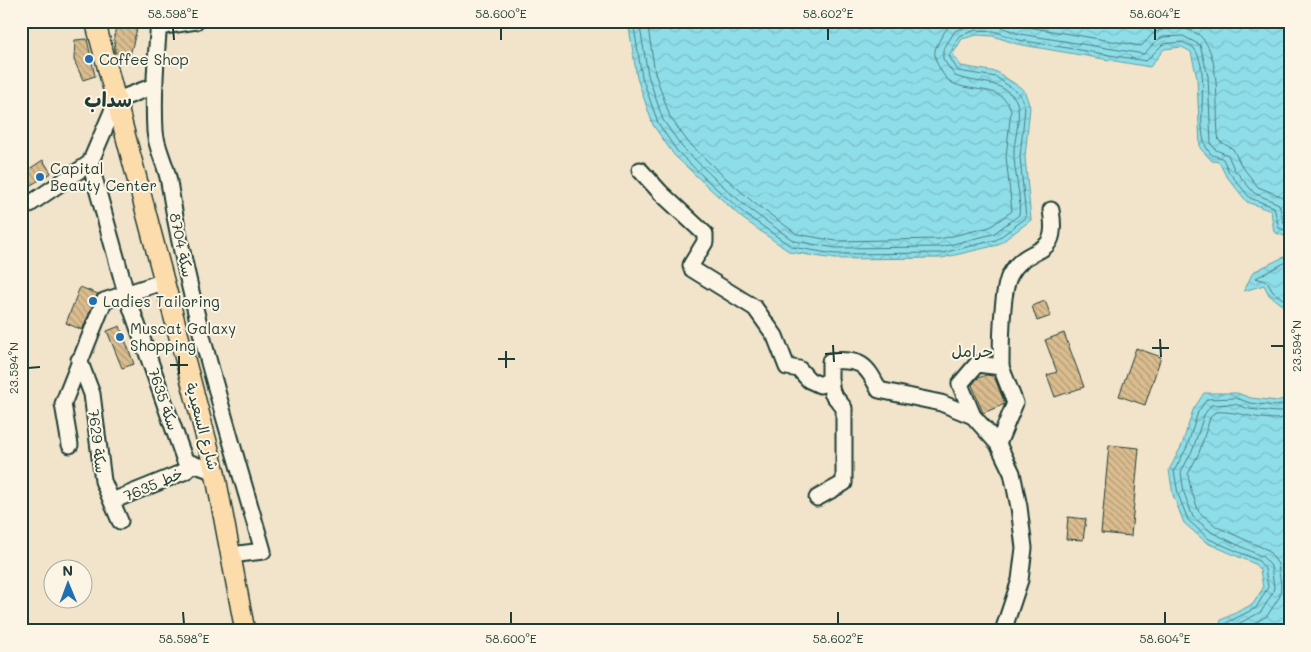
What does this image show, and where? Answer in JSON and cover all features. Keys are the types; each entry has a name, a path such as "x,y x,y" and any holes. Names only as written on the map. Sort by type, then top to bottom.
{"main road":[{"name":"شارع السعيدية","path":"95,21 215,472 245,631"}],"street":[{"path":"158,24 196,21"},
{"name":"سكة 8704","path":"158,24 154,86 155,133 167,168 179,242 213,378 263,551 231,555"},
{"path":"21,210 90,163 117,100 154,86"},
{"name":"سكة 7635","path":"90,163 126,293 186,461 193,464"},
{"path":"640,170 661,193 705,234 704,242 690,265 692,269 755,308 775,336 787,367 799,369 809,380 820,385 830,380"},
{"path":"998,444 1015,403 1001,367 1000,341 1008,277 1016,265 1048,245 1054,234 1051,210"},
{"path":"156,249 179,242"},
{"name":"سكة 7629","path":"70,445 63,404 104,301 165,281"},
{"name":"سكة 7629","path":"79,360 92,394 103,481 120,520"},
{"path":"818,498 844,483 844,408 832,393 830,361 852,360 870,372 879,390 941,403 973,416"},
{"path":"1001,367 977,364 960,384 973,416 998,444 1012,473 1024,548 1020,580 1003,631"},
{"path":"193,464 215,472"},
{"name":"7635 خط","path":"112,502 186,471 193,464"}],"water":[{"path":"628,21 1290,21 1290,310 1269,295 1264,285 1244,291 1253,272 1288,255 1289,238 1274,232 1271,211 1247,202 1225,174 1219,162 1212,161 1200,148 1197,78 1191,52 1182,47 1164,49 1150,67 1017,44 993,36 977,35 962,39 953,54 961,66 997,72 1024,90 1030,107 1025,157 1031,220 998,245 942,258 834,259 790,252 742,218 674,155 653,125 637,78"},
{"path":"1204,393 1237,393 1251,398 1277,401 1290,397 1290,631 1219,631 1221,620 1253,604 1263,588 1260,570 1255,564 1207,543 1184,523 1173,495 1169,470 1182,445 1193,410"}],"building":[{"path":"117,21 139,21 129,59 115,52 114,37"},
{"path":"87,39 95,76 83,80 74,60 75,40"},
{"path":"43,160 51,173 31,185 23,173"},
{"path":"80,287 98,294 82,330 66,323"},
{"path":"1045,301 1051,316 1037,321 1032,306"},
{"path":"120,326 134,364 122,368 107,331"},
{"path":"1064,333 1084,387 1055,397 1047,375 1057,372 1045,340"},
{"path":"1136,348 1161,357 1145,405 1119,396"},
{"path":"986,375 994,376 1005,404 983,413 972,385 978,378"},
{"path":"1109,445 1139,448 1131,536 1101,533"},
{"path":"1068,517 1086,519 1083,540 1066,539"}],"place":[{"name":"Coffee Shop","path":"89,59"},
{"name":"Capital Beauty Center","path":"40,177"},
{"name":"Ladies Tailoring","path":"93,301"},
{"name":"Muscat Galaxy Shopping","path":"120,337"}],"district":[{"name":"سداب","path":"108,99"},
{"name":"حرامل","path":"972,350"}]}
